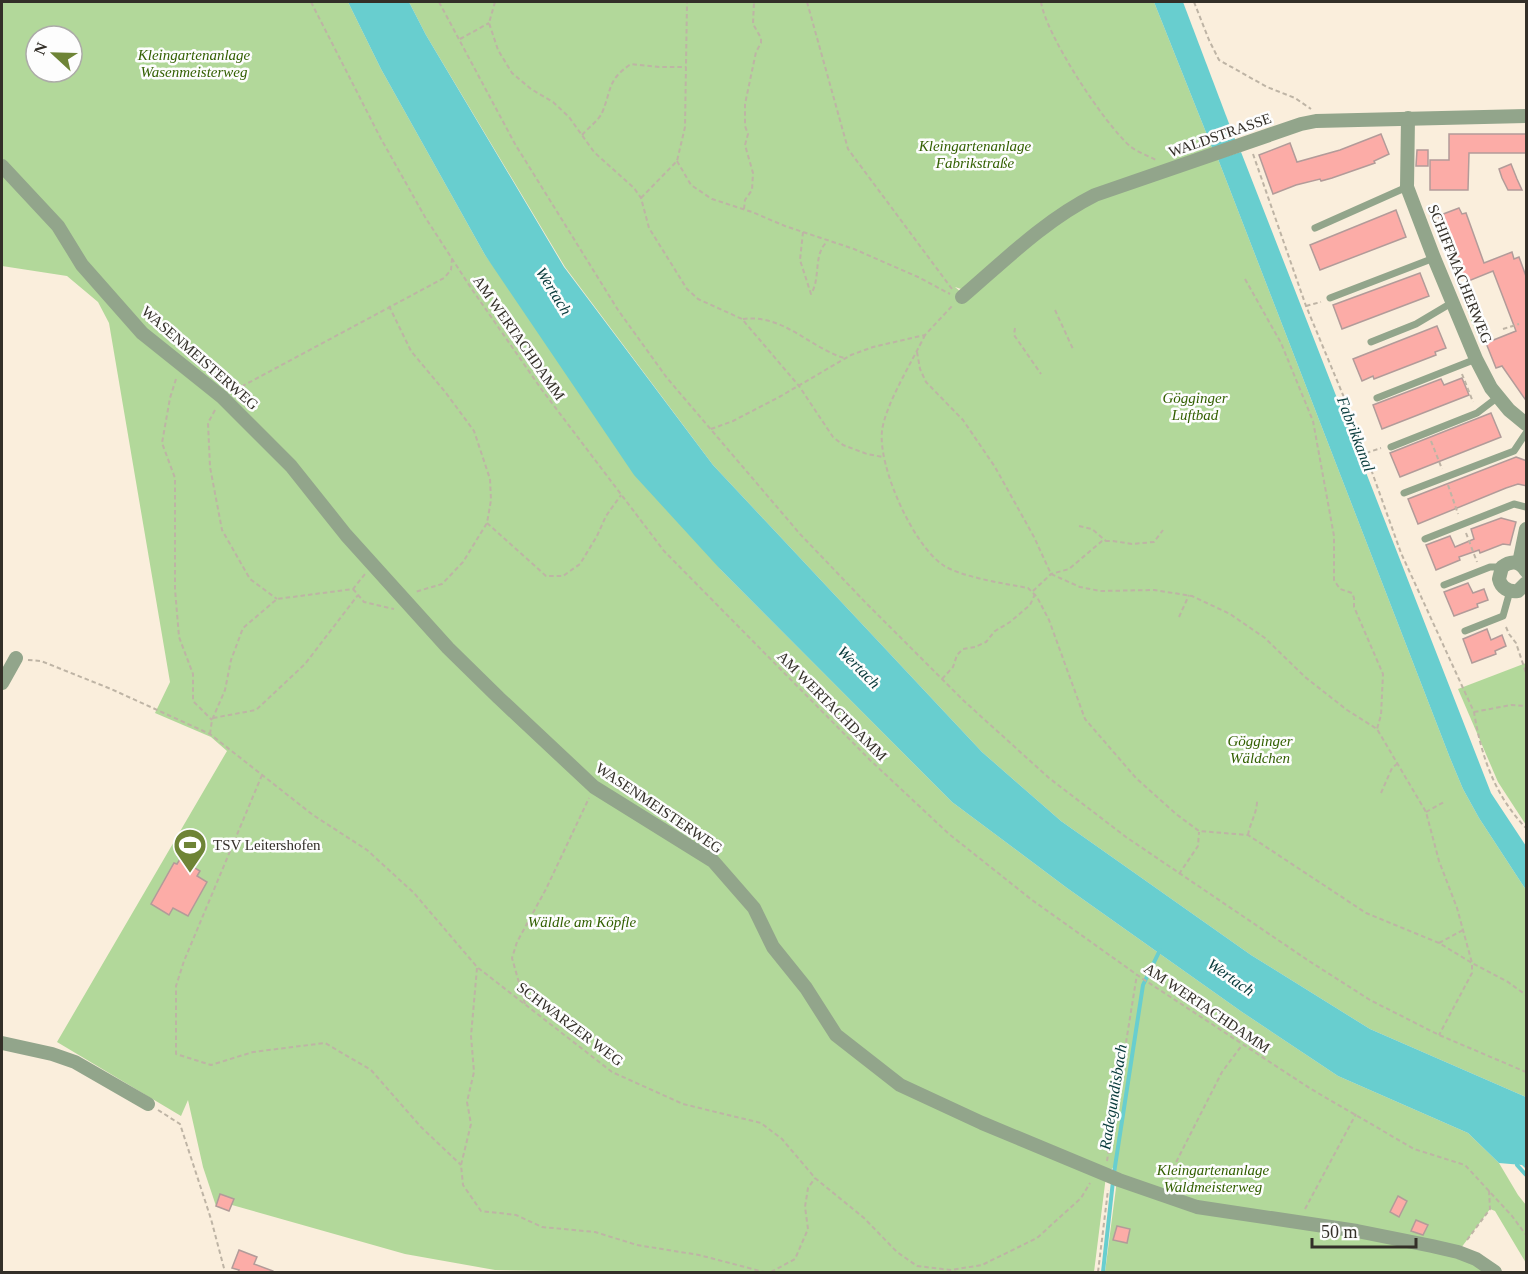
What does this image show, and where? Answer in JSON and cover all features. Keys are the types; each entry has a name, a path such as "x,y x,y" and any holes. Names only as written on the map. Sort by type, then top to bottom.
{"street":[{"name":"WALDSTRASSE","path":"962,297 1046,226 1075,205 1095,195 1301,124 1318,121 1527,116"},
{"name":"SCHIFFMACHERWEG","path":"1408,118 1407,187 1434,258 1476,359 1491,388 1509,411 1527,424"},
{"name":"WASENMEISTERWEG","path":"2,166 57,226 82,265 142,333 222,397 291,466 345,535 490,689 594,788 713,861 754,908 773,947 806,988 836,1035 900,1085 981,1123 1197,1208 1357,1231 1458,1252 1476,1259 1496,1272"},
{"path":"1527,530 1523,567 1510,563 1502,567 1499,575 1500,583 1510,591 1518,591 1527,583"},
{"path":"2,683 16,658"},
{"path":"2,1043 52,1054 75,1062 148,1104"}],"lane":[{"path":"1315,228 1407,187"},
{"path":"1330,298 1434,258"},
{"path":"1371,342 1416,324 1453,302"},
{"path":"1377,398 1476,359"},
{"path":"1391,447 1478,413 1498,398"},
{"path":"1404,493 1514,451 1527,434"},
{"path":"1425,538 1514,504 1527,507"},
{"path":"1444,585 1490,567 1502,567"},
{"path":"1466,631 1503,616 1510,591"}],"path":[{"name":"AM WERTACHDAMM","path":"311,2 380,137 425,217 542,390 664,550 870,760 941,826 1032,900 1143,979 1311,1089 1414,1149 1465,1165 1489,1189 1527,1235"},
{"path":"439,2 515,144 618,310 667,378 800,534 942,679 1049,778 1179,874 1370,1000 1439,1035 1527,1072"},
{"path":"495,2 489,23 498,50 512,73 531,89 553,102 569,117 594,152 634,188 640,198 649,228 687,289 698,299 742,319 766,320 786,326 819,348 844,358"},
{"path":"640,198 677,162 685,127 687,2"},
{"path":"744,209 745,200 752,190 753,173 744,146 748,134 745,104 756,52 761,43 761,38 753,24 754,2"},
{"path":"807,2 848,149 951,288 962,297"},
{"path":"1041,2 1042,10 1062,51 1107,122 1132,148 1174,169"},
{"path":"1194,2 1219,60 1267,87 1300,101 1311,109 1318,121"},
{"path":"459,39 489,23"},
{"path":"581,136 601,115 613,80 631,64 686,67"},
{"path":"1245,143 1401,553 1474,712 1478,741 1494,785 1515,816 1527,828"},
{"path":"677,162 692,185 712,199 854,249 948,293 962,297"},
{"path":"803,232 800,260 811,294 817,278 820,251 828,241"},
{"path":"277,599 250,579 222,530 210,467 208,423 222,397 444,278 451,270 452,259"},
{"path":"1245,279 1281,343 1313,421 1334,536 1334,580 1340,589 1352,593 1354,607 1383,674 1381,715 1377,729"},
{"path":"962,297 926,335 893,399 882,430 883,457 904,513 921,544 944,566 978,578 1028,588 1034,593 1049,620 1085,719 1136,778 1176,814 1199,831 1248,835 1366,913 1439,943 1527,995"},
{"path":"1306,306 1330,298"},
{"path":"353,589 364,602 394,609 404,600 442,584 464,562 487,523 491,500 490,479 474,431 411,351 389,306"},
{"path":"1056,310 1073,349"},
{"path":"742,319 799,386 833,437 843,445 883,457"},
{"path":"1503,329 1519,324"},
{"path":"1015,328 1014,335 1041,374"},
{"path":"710,429 733,421 799,386 844,358 873,347 926,335"},
{"path":"917,352 920,369 926,382 963,420 995,467 1034,537 1051,574 1080,587 1100,591 1154,590 1189,595 1230,614 1265,638 1305,677 1347,710 1377,729 1426,812 1438,861 1457,908 1472,963 1472,973 1439,1035"},
{"path":"182,365 170,398 162,443 175,478 175,589 179,637 193,674 193,701 213,719"},
{"path":"1458,366 1478,413"},
{"path":"1428,432 1480,571"},
{"path":"1365,454 1388,445 1391,447"},
{"path":"487,523 546,576 563,576 580,564 606,516 621,495"},
{"path":"1079,526 1092,529 1106,541"},
{"path":"942,679 953,667 957,655 963,650 986,642 995,631 1030,605 1034,593 1051,574 1069,569 1102,541 1132,544 1154,542 1163,531"},
{"path":"210,734 213,719 225,690 231,660 243,628 277,599 353,589 372,564"},
{"path":"1179,617 1189,595"},
{"path":"213,719 256,710 305,664 358,596"},
{"path":"1503,616 1527,673"},
{"name":"SCHWARZER WEG","path":"16,658 41,661 111,689 210,734 313,815 367,850 414,893 477,967 612,1072 683,1104 761,1123 782,1139 815,1178 864,1218 897,1252 917,1266 951,1270 982,1265 1037,1239 1108,1174"},
{"path":"1474,712 1511,705 1527,706"},
{"path":"1381,793 1392,768 1398,763"},
{"path":"262,775 184,961 176,986 176,1054 211,1065 253,1052 325,1043 371,1070 420,1127 461,1165"},
{"path":"525,1005 512,958 522,933 546,889 594,788"},
{"path":"1248,835 1257,810 1257,801"},
{"path":"1426,812 1444,802"},
{"path":"1179,874 1198,846 1199,831"},
{"path":"1439,943 1463,930"},
{"path":"477,967 471,1036 474,1072 467,1102 471,1124 461,1165 463,1185 481,1211 516,1215 542,1227 595,1232 637,1245 699,1255 764,1272"},
{"path":"1098,1272 1108,1174 1137,974"},
{"path":"1160,1195 1222,1072 1242,1045"},
{"path":"148,1104 180,1124 211,1219 225,1272"},
{"path":"1298,1223 1356,1114"},
{"path":"771,1272 795,1259 808,1229 805,1207 808,1188 815,1178"},
{"path":"1458,1252 1490,1209 1489,1189"}],"green space":[{"name":"Wäldle am Köpfle","path":"2,2 348,2 381,69 485,255 721,570 952,802 1067,888 1242,1012 1338,1076 1468,1133 1499,1163 1526,1205 1526,1263 1495,1211 1490,1209 1458,1252 1492,1272 1105,1272 1117,1180 1115,1165 1106,1176 1094,1272 495,1270 405,1254 232,1205 229,1211 216,1206 203,1167 188,1100 181,1116 57,1042 227,751 211,737 155,713 170,682 109,323 98,302 67,276 2,266"},
{"name":"Gögginger Wäldchen","path":"409,2 1154,2 1213,150 1209,155 1094,193 1045,224 968,286 961,289 955,287 968,298 1077,207 1095,195 1218,159 1463,789 1526,890 1526,1097 1370,1029 1251,955 1061,821 982,752 713,465 565,267 426,35"},
{"path":"1473,293 1480,310 1471,313 1473,319 1482,316 1488,329 1476,333 1462,298"},
{"path":"1526,663 1526,825 1498,782 1458,689"}],"water":[{"name":"Wertach","path":"348,2 409,2 426,35 564,267 713,465 982,752 1061,821 1251,955 1370,1029 1526,1097 1526,1169 1522,1165 1499,1163 1468,1133 1338,1076 1242,1012 1067,888 952,802 721,570 634,475 485,255 381,69"},
{"path":"1154,2 1183,2 1236,142 1213,150"},
{"path":"1241,152 1491,793 1526,846 1526,890 1463,789 1218,159"}],"building":[{"path":"1381,134 1389,154 1374,161 1375,163 1332,178 1296,185 1273,194 1259,155 1290,143 1297,162 1340,150"},
{"path":"1449,134 1527,134 1527,153 1469,153 1468,190 1430,190 1430,160 1449,160"},
{"path":"1417,150 1428,150 1428,166 1416,166"},
{"path":"1511,164 1522,190 1508,190 1502,178 1499,169"},
{"path":"1459,208 1462,214 1466,213 1484,263 1512,252 1514,259 1519,257 1527,279 1527,402 1502,366 1496,368 1486,343 1516,331 1493,271 1466,282 1465,277 1461,278 1438,216"},
{"path":"1396,210 1406,237 1320,270 1310,245"},
{"path":"1420,273 1429,296 1342,329 1333,305"},
{"path":"1437,326 1446,348 1435,352 1436,355 1374,379 1373,376 1362,381 1353,359"},
{"path":"1462,378 1469,395 1382,429 1373,405 1441,379 1444,385"},
{"path":"1491,413 1501,437 1400,477 1390,453"},
{"path":"1516,457 1527,461 1527,486 1518,484 1506,488 1418,524 1408,499"},
{"path":"1501,518 1516,522 1510,545 1503,544 1480,553 1479,550 1459,557 1460,560 1436,570 1426,545 1450,536 1455,547 1474,539 1471,529"},
{"path":"1468,583 1473,593 1484,589 1488,600 1477,604 1478,607 1454,616 1444,592"},
{"path":"1487,629 1491,640 1502,635 1506,646 1495,651 1496,654 1472,663 1463,639"},
{"path":"180,859 200,871 197,876 207,882 188,916 173,908 169,915 151,904 174,863 177,864"},
{"path":"220,1194 234,1199 229,1211 216,1206"},
{"path":"1398,1196 1407,1201 1399,1217 1390,1212"},
{"path":"1416,1220 1428,1225 1423,1235 1411,1231"},
{"path":"1117,1226 1130,1229 1127,1243 1113,1240"},
{"path":"239,1250 257,1257 254,1264 273,1272 238,1272 239,1270 232,1268"}],"waterway":[{"name":"Radegundisbach","path":"1114,1173 1143,985 1160,950"},
{"path":"1517,1162 1526,1175"},
{"name":"Radegundisbach","path":"1103,1272 1113,1181"}],"place":[{"name":"TSV Leitershofen","path":"190,874"}],"park label":[{"name":"Kleingartenanlage Wasenmeisterweg","path":"194,64"},
{"name":"Kleingartenanlage Fabrikstraße","path":"975,154"},
{"name":"Gögginger Luftbad","path":"1195,406"},
{"name":"Kleingartenanlage Waldmeisterweg","path":"1213,1178"}],"water label":[{"name":"Fabrikkanal","path":"1356,434"}]}
